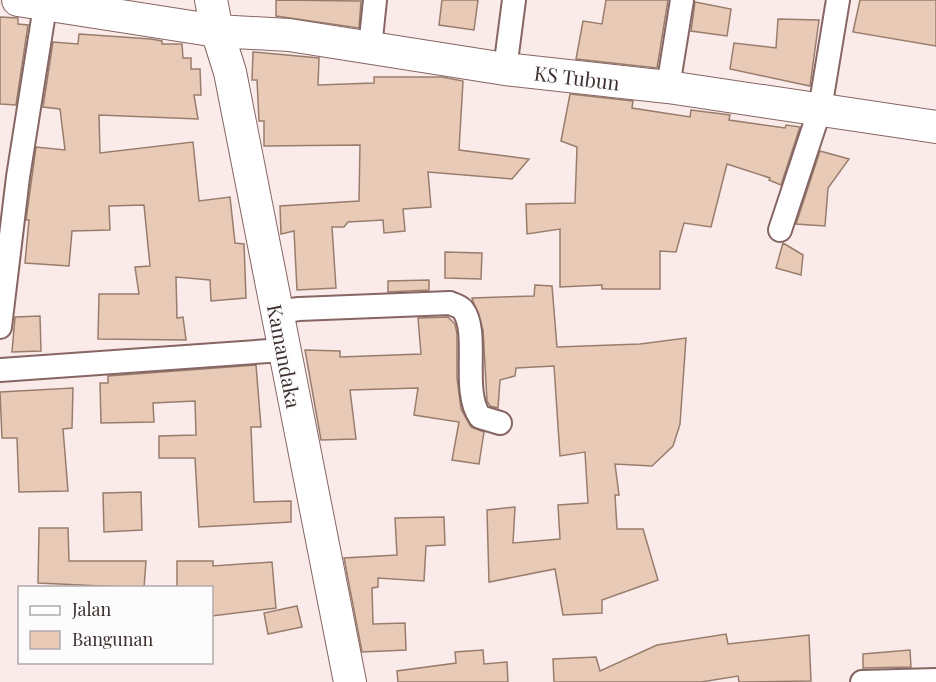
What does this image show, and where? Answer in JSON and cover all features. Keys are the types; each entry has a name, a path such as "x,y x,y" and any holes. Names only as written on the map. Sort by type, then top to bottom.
{"main road":[{"name":"Kamandaka","path":"211,0 217,31 230,72 350,682"},
{"name":"KS Tubun","path":"37,1 217,31 289,36 505,69 668,87 936,127"}],"street":[{"path":"370,48 375,0"},
{"path":"505,69 514,0"},
{"path":"668,87 682,0"},
{"path":"780,230 820,109 838,0"},
{"path":"0,327 9,176 37,1"},
{"path":"276,312 427,304 457,306 462,309 468,325 473,405 480,417 500,423"},
{"path":"0,370 283,350"},
{"path":"862,682 936,680"}],"building":[{"path":"276,0 361,1 359,28 276,16"},
{"path":"442,0 478,0 474,30 439,25"},
{"path":"606,0 668,0 657,68 576,59 583,21 602,24"},
{"path":"860,0 936,0 936,46 853,32"},
{"path":"695,2 731,9 727,36 691,31"},
{"path":"0,17 18,18 18,24 28,25 16,105 0,104"},
{"path":"778,19 819,20 810,86 730,69 734,43 776,48"},
{"path":"79,34 151,39 162,41 162,44 182,44 183,58 191,58 191,69 200,69 201,95 194,95 198,119 99,115 100,153 193,142 199,201 230,197 235,243 244,244 246,298 211,301 210,280 176,277 177,318 183,317 186,340 98,339 99,294 139,294 135,267 150,266 144,205 109,206 110,230 72,231 69,266 25,263 29,220 26,220 36,147 65,150 60,109 43,107 53,42 78,44"},
{"path":"253,52 319,58 318,85 374,83 374,77 442,77 463,81 459,150 529,159 512,179 428,172 431,207 403,209 405,231 384,233 383,220 348,222 344,227 332,227 336,288 297,290 294,231 281,234 280,206 359,201 360,145 264,146 264,121 259,121 257,80 252,80"},
{"path":"570,94 633,101 632,108 690,117 691,110 730,115 729,120 785,128 786,125 800,127 781,185 769,180 770,178 727,164 711,227 684,223 676,252 660,251 660,289 602,289 602,285 560,287 560,229 527,234 526,204 575,203 577,147 561,141"},
{"path":"820,151 849,159 828,188 825,226 796,224"},
{"path":"783,243 803,255 801,275 776,268"},
{"path":"445,252 482,253 481,279 445,278"},
{"path":"429,280 429,290 388,292 388,281"},
{"path":"535,285 552,286 557,347 640,344 686,338 680,424 673,446 652,466 615,464 619,495 615,495 617,529 643,529 658,580 602,600 602,613 563,615 555,569 489,582 487,510 515,507 513,543 560,539 558,505 588,503 585,452 560,456 554,366 516,368 515,376 500,380 498,408 490,406 487,401 483,330 472,298 534,296"},
{"path":"40,316 41,351 12,352 15,317"},
{"path":"448,317 455,324 457,334 457,378 461,409 471,427 484,432 479,464 452,460 459,422 414,415 418,388 350,390 356,439 321,440 305,350 340,351 340,357 421,354 418,318"},
{"path":"256,365 261,427 251,427 254,502 291,501 291,522 199,527 195,458 159,458 159,436 196,435 195,401 153,403 154,422 101,423 100,383 108,383 108,376"},
{"path":"73,388 72,428 63,429 68,491 19,492 17,438 2,438 0,392"},
{"path":"141,492 142,530 104,532 103,493"},
{"path":"444,517 445,545 426,546 424,581 378,578 378,587 372,588 373,624 405,623 406,650 362,652 344,558 397,555 395,518"},
{"path":"39,528 68,528 69,561 146,561 144,586 38,583"},
{"path":"177,561 213,561 213,566 272,562 276,608 213,616 213,586 177,586"},
{"path":"297,606 302,627 268,634 264,613"},
{"path":"726,634 728,644 809,635 811,681 739,682 738,676 701,682 554,682 553,659 596,657 600,671 657,645"},
{"path":"483,650 484,664 507,662 508,682 398,682 397,671 456,663 455,652"},
{"path":"910,650 911,667 863,668 863,654"}]}
